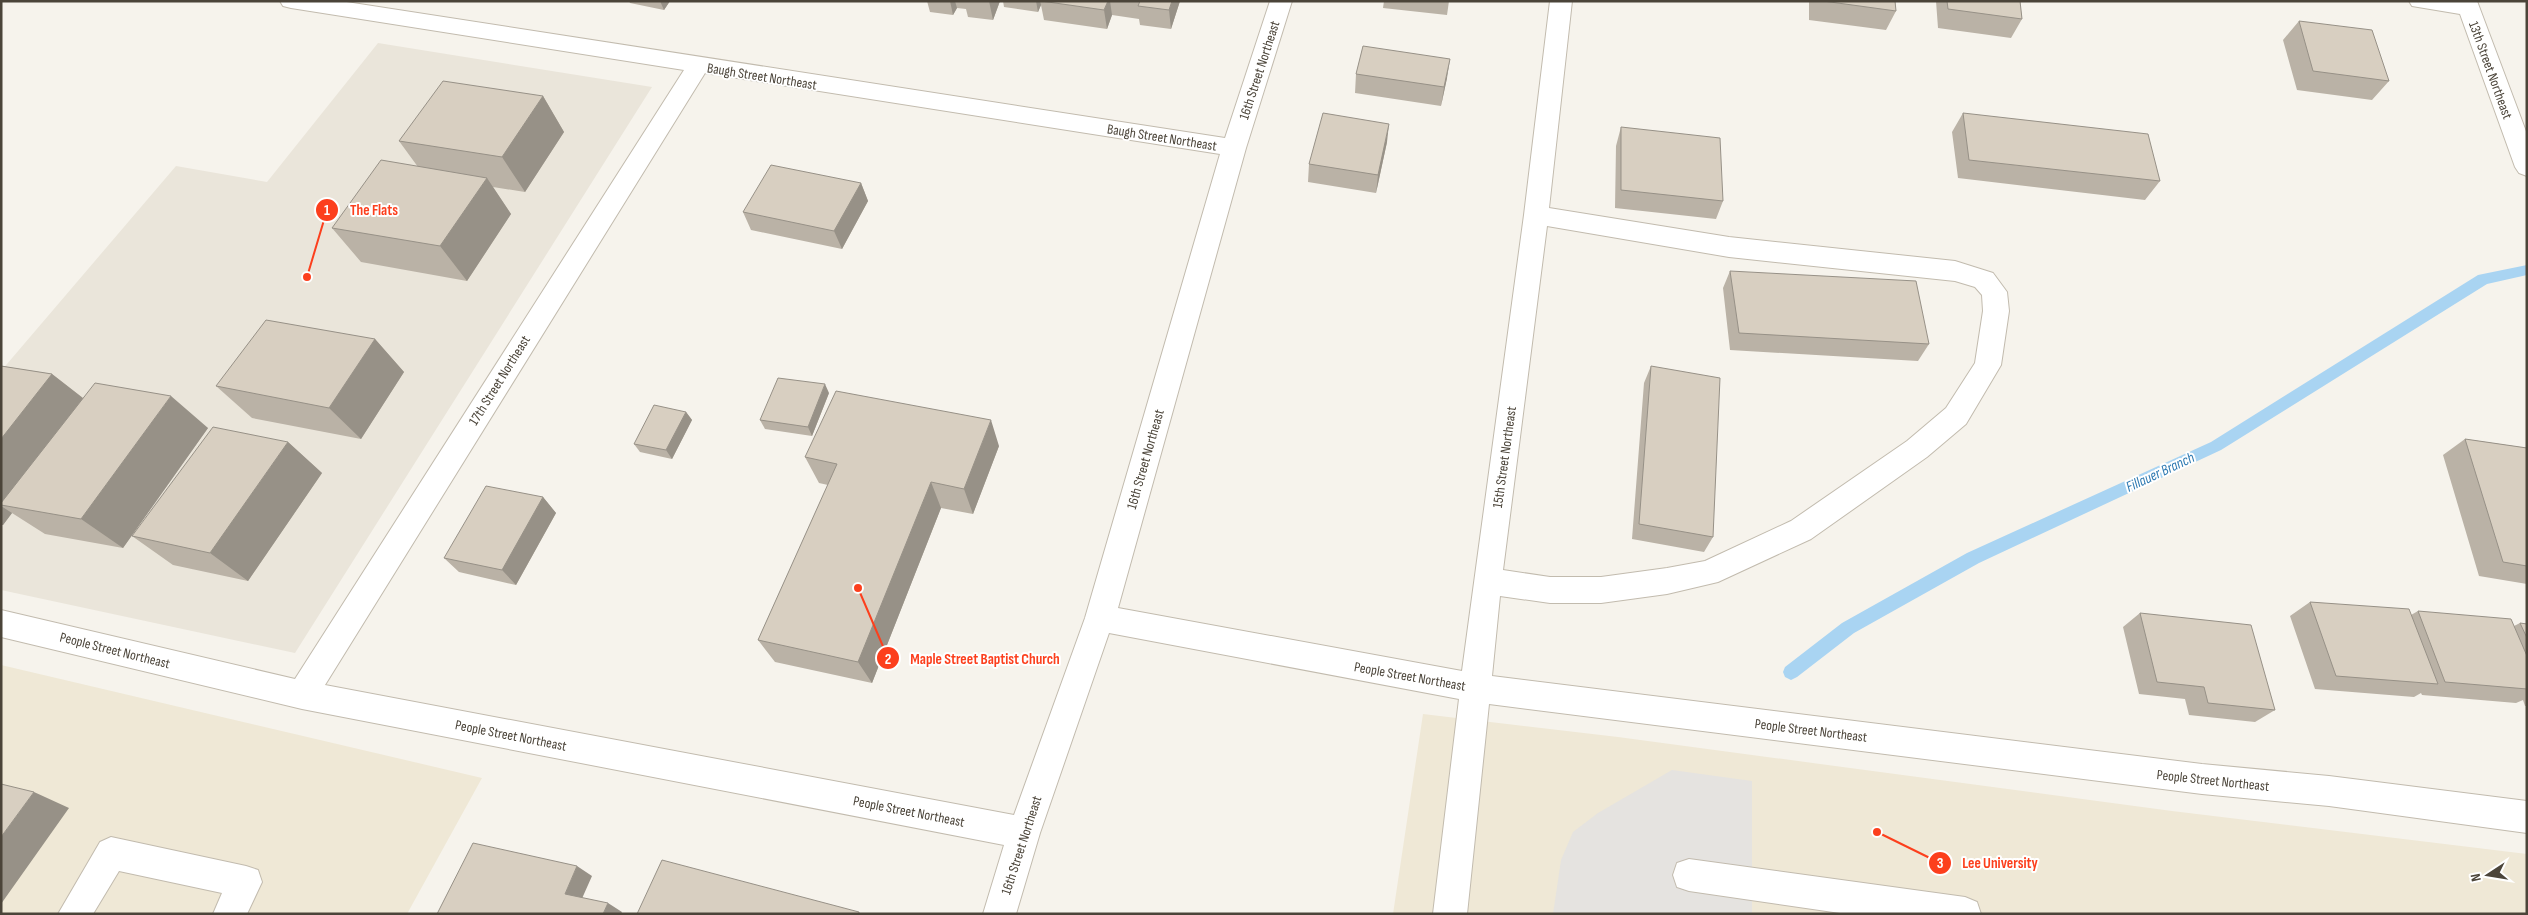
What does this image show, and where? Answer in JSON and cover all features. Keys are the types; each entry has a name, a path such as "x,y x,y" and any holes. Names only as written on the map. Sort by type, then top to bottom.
{"street":[{"name":"Baugh Street Northeast","path":"291,1 698,66 1234,148"},
{"name":"16th Street Northeast","path":"999,914 1024,833 1100,618 1234,148 1281,1"},
{"name":"15th Street Northeast","path":"1450,914 1487,581 1536,215 1562,1"},
{"path":"2420,1 2467,4"},
{"name":"13th Street Northeast","path":"2467,4 2527,167"},
{"name":"17th Street Northeast","path":"302,695 698,66"},
{"path":"1487,581 1550,590 1601,590 1667,581 1708,573 1801,530 1917,449 1956,416 1988,365 1996,311 1994,292 1984,280 1956,271 1730,248 1536,215"},
{"name":"People Street Northeast","path":"1100,618 1475,688 2202,779 2329,791 2527,818"},
{"name":"People Street Northeast","path":"1,623 302,695 1024,833"},
{"path":"74,914 111,853 246,882 229,914"},
{"path":"1689,875 1965,914"}],"shaded area":[{"path":"378,43 652,87 295,653 1,590 1,371 176,166 267,182"},
{"path":"1,665 482,778 407,914 1,914"},
{"path":"1423,714 1618,737 2172,811 2527,854 2527,914 1393,914"},
{"path":"1672,770 1752,781 1752,914 1553,914 1561,860 1573,832 1598,813"}],"building":[{"path":"1041,1 1108,1 1104,10"},
{"path":"1140,1 1172,1 1169,10 1138,6"},
{"path":"1823,1 1895,1 1896,11"},
{"path":"1947,1 2020,1 2022,19 1948,9"},
{"path":"2299,21 2372,30 2389,81 2313,71"},
{"path":"1363,46 1450,59 1444,87 1356,74"},
{"path":"443,81 543,96 502,157 399,141"},
{"path":"1323,113 1389,124 1378,175 1309,164"},
{"path":"1963,113 2148,134 2160,181 1969,160"},
{"path":"1621,127 1720,138 1723,201 1621,190"},
{"path":"381,160 487,178 440,246 332,228"},
{"path":"771,165 861,183 834,231 743,212"},
{"path":"1730,271 1916,281 1929,344 1739,333"},
{"path":"266,320 375,339 329,408 216,386"},
{"path":"1,366 52,374 1,439"},
{"path":"1651,366 1720,378 1713,537 1639,524"},
{"path":"778,378 825,384 808,427 760,420"},
{"path":"95,383 171,396 81,519 1,505 1,503"},
{"path":"836,391 991,420 964,489 931,482 858,662 758,640 837,464 805,457"},
{"path":"654,405 686,412 666,450 634,444"},
{"path":"213,427 288,442 210,553 132,536"},
{"path":"2465,439 2527,448 2527,566 2503,562"},
{"path":"486,486 543,497 502,570 444,558"},
{"path":"2310,602 2409,609 2438,684 2336,676"},
{"path":"2418,611 2511,619 2527,656 2527,689 2445,682"},
{"path":"2140,613 2251,625 2275,710 2208,703 2204,687 2157,682"},
{"path":"2520,623 2527,624 2527,638"},
{"path":"1,784 34,792 1,837"},
{"path":"473,843 577,866 565,894 608,903 603,914 437,914"},
{"path":"662,860 859,912 859,914 637,914"}],"waterway":[{"name":"Fillauer Branch","path":"1791,672 1848,628 1973,558 2216,446 2483,279 2527,270"}],"place":[{"name":"The Flats","path":"307,277"},
{"name":"Maple Street Baptist Church","path":"858,588"},
{"name":"Lee University","path":"1877,832"}]}
